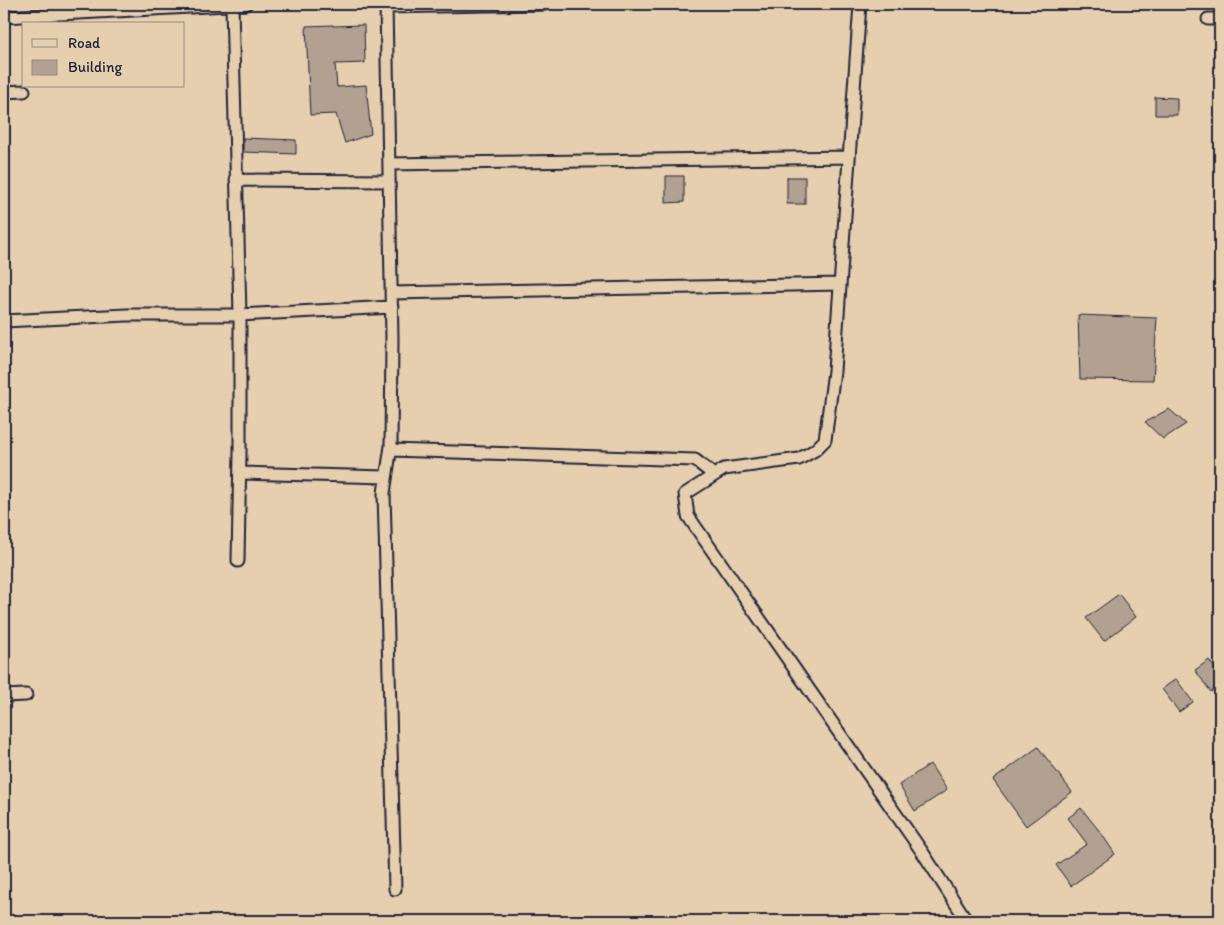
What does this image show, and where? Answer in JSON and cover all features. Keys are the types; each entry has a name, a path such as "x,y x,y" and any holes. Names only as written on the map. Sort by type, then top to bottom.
{"street":[{"path":"4,17 246,4"},
{"path":"395,889 384,492 390,450 392,307 386,5 544,4"},
{"path":"860,4 834,371 825,440 816,450 799,458 724,468 685,494 688,516 923,853 967,921"},
{"path":"232,6 240,315 238,561"},
{"path":"1208,19 1220,19"},
{"path":"4,92 24,91"},
{"path":"389,164 849,157"},
{"path":"236,180 389,182"},
{"path":"391,293 840,284"},
{"path":"4,321 127,315 240,315 392,307"},
{"path":"390,450 694,460 714,475"},
{"path":"240,473 386,477"},
{"path":"4,696 26,695"}],"building":[{"path":"364,25 365,63 335,64 337,87 366,85 371,134 345,143 336,114 310,115 306,26"},
{"path":"1155,97 1177,98 1177,115 1155,115"},
{"path":"243,138 296,140 296,154 243,152"},
{"path":"666,176 684,176 684,202 666,203"},
{"path":"787,177 805,177 805,204 787,204"},
{"path":"1078,315 1157,318 1153,380 1080,379"},
{"path":"1169,409 1186,424 1163,439 1145,422"},
{"path":"1119,594 1136,617 1104,641 1086,618"},
{"path":"1209,660 1220,676 1220,685 1211,692 1195,670"},
{"path":"1176,679 1193,702 1179,712 1162,689"},
{"path":"1038,747 1072,792 1026,826 993,780"},
{"path":"930,764 947,790 915,811 899,785"},
{"path":"1081,808 1115,854 1071,886 1056,865 1087,844 1068,818"}]}
